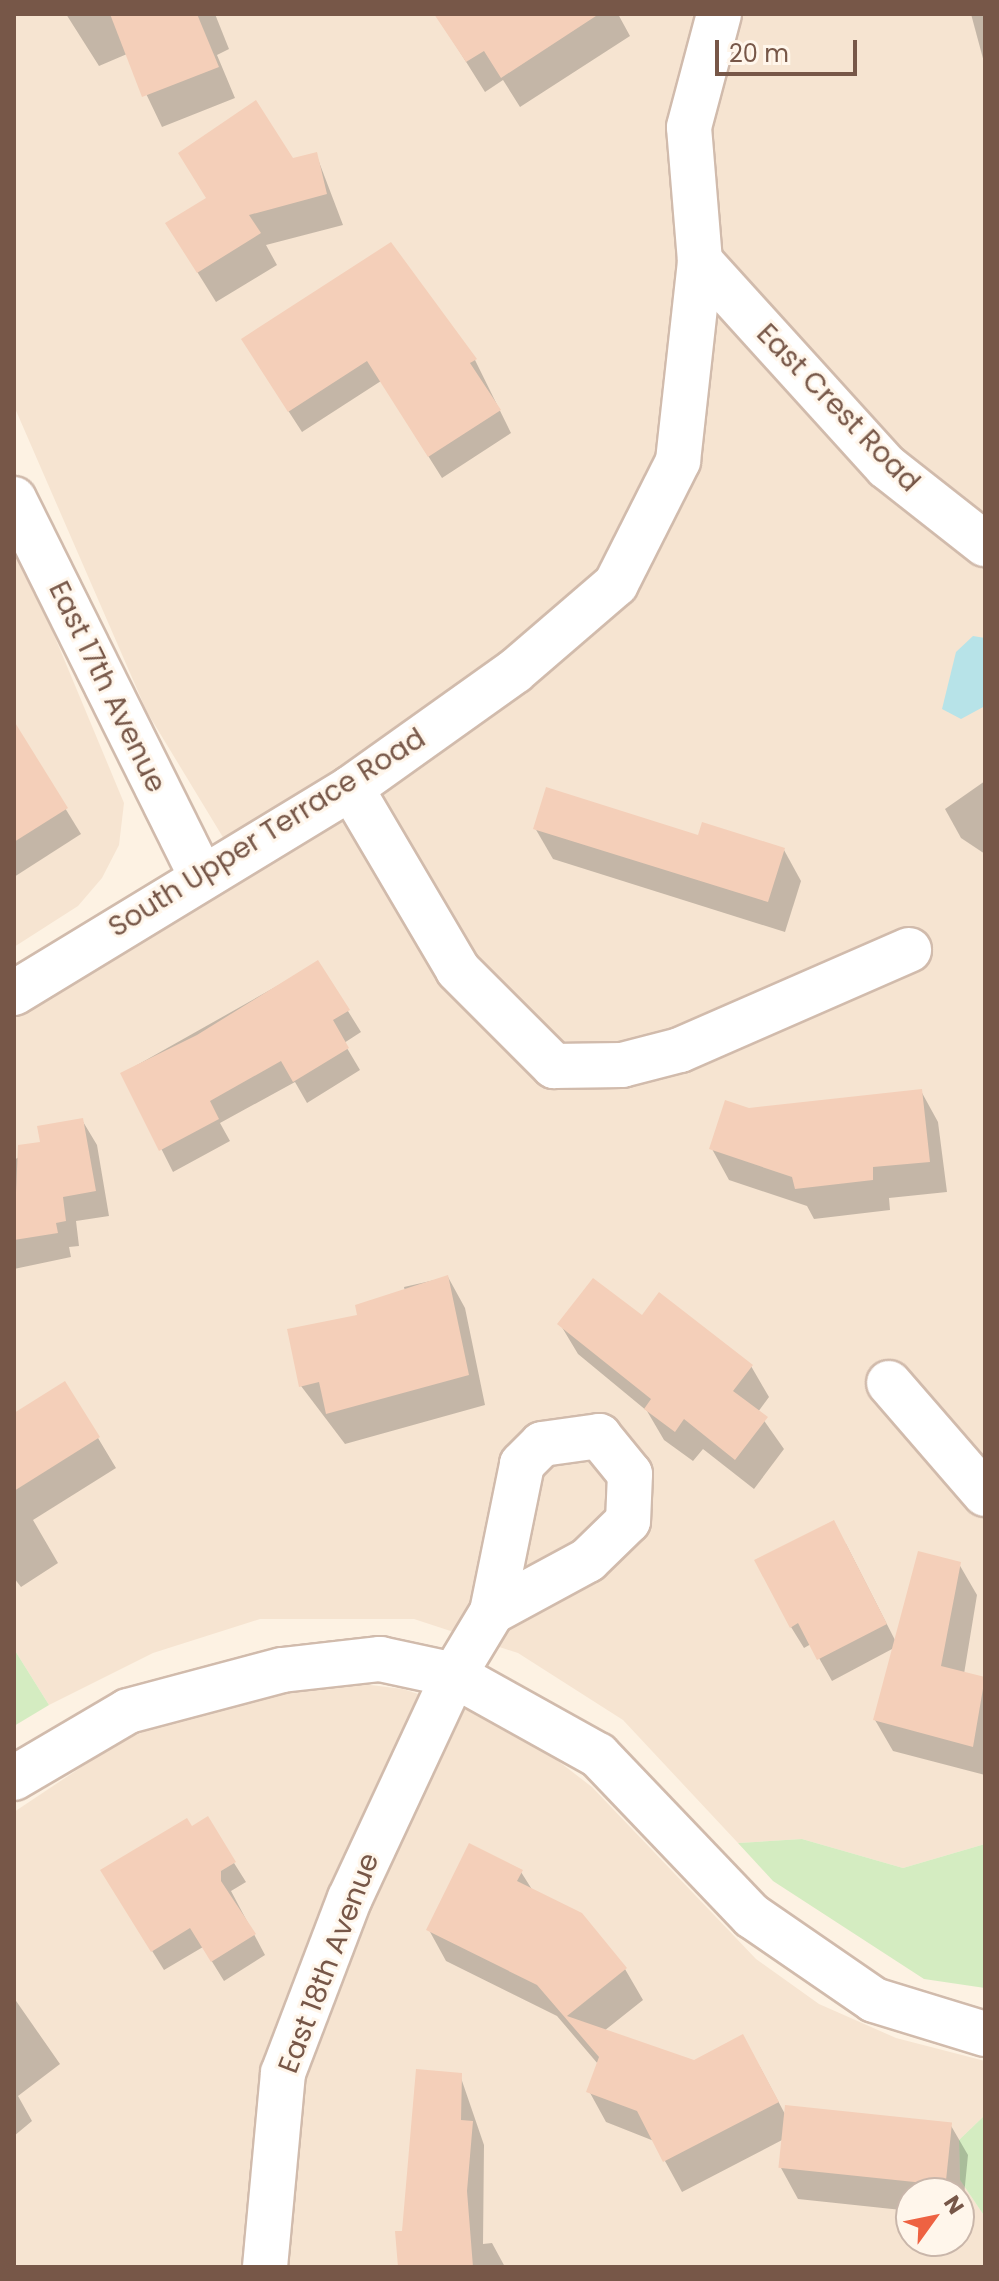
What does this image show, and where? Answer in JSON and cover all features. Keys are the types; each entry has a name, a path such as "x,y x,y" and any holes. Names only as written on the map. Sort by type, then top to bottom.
{"street":[{"name":"South Upper Terrace Road","path":"14,993 201,875 351,788 515,671 616,584 678,461 700,261 689,127 719,14"},
{"name":"East Crest Road","path":"700,261 887,467 985,544"},
{"name":"East 17th Avenue","path":"14,499 201,875"},
{"path":"351,788 458,970 554,1066 622,1065 680,1050 909,950"},
{"path":"889,1383 985,1494"},
{"name":"East 18th Avenue","path":"265,2267 283,2073 350,1898 454,1675 492,1612"},
{"path":"14,1778 128,1711 282,1670 380,1659 454,1675 598,1755 752,1916 874,2000 985,2034"}],"shaded area":[{"path":"14,14 985,14 985,1844 903,1868 802,1839 738,1843 623,1720 518,1653 414,1619 260,1619 153,1653 49,1705 14,1649 14,1012 241,867 147,712 14,406"},
{"path":"14,539 124,803 119,845 102,878 78,906 14,947"},
{"path":"338,1681 403,1689 510,1724 592,1787 756,1959 819,2004 896,2038 985,2061 985,2115 959,2140 960,2177 895,2177 895,2257 975,2257 975,2202 985,2217 985,2267 14,2267 14,1812 116,1744 215,1700"}],"green space":[{"path":"14,1649 49,1705 14,1726"},
{"path":"802,1839 903,1868 985,1844 985,1988 924,1979 773,1881 738,1843"},
{"path":"985,2115 985,2217 975,2202 975,2177 960,2177 959,2140"}],"water":[{"path":"973,636 985,638 985,706 961,719 942,709 956,652"}],"building":[{"path":"110,14 197,14 219,67 142,97"},
{"path":"434,14 599,14 501,78 484,51 466,62"},
{"path":"256,100 293,158 317,152 327,194 249,215 261,233 197,273 165,223 206,198 178,153"},
{"path":"391,242 477,359 470,363 501,410 428,457 367,361 288,412 241,339"},
{"path":"14,721 68,808 14,842"},
{"path":"546,787 698,835 702,822 785,848 768,902 533,829"},
{"path":"318,960 350,1010 333,1020 349,1048 293,1082 281,1061 210,1101 219,1119 159,1151 120,1073 197,1035"},
{"path":"922,1089 930,1162 873,1167 873,1180 795,1189 792,1177 709,1149 725,1100 749,1108"},
{"path":"83,1118 96,1191 63,1197 66,1221 56,1223 58,1233 14,1240 18,1145 40,1142 37,1126"},
{"path":"448,1275 469,1375 326,1414 319,1382 299,1387 287,1329 357,1315 355,1305"},
{"path":"593,1278 642,1315 659,1292 753,1365 733,1391 768,1417 735,1460 684,1419 675,1432 644,1409 651,1399 557,1324"},
{"path":"65,1381 100,1437 14,1491 14,1413"},
{"path":"834,1520 887,1624 817,1660 798,1623 790,1628 754,1560"},
{"path":"918,1551 961,1562 941,1666 985,1677 973,1747 873,1720"},
{"path":"208,1816 236,1862 221,1871 221,1881 256,1934 211,1962 190,1928 151,1952 100,1870 187,1818 192,1826"},
{"path":"469,1843 523,1870 517,1881 582,1913 627,1968 567,2016 694,2060 743,2034 779,2102 663,2162 637,2111 586,2092 599,2057 537,1985 426,1930"},
{"path":"416,2069 462,2073 461,2120 473,2121 467,2191 473,2267 398,2267 395,2231 402,2231"},
{"path":"785,2105 952,2123 946,2177 895,2177 895,2180 778,2168"}]}
